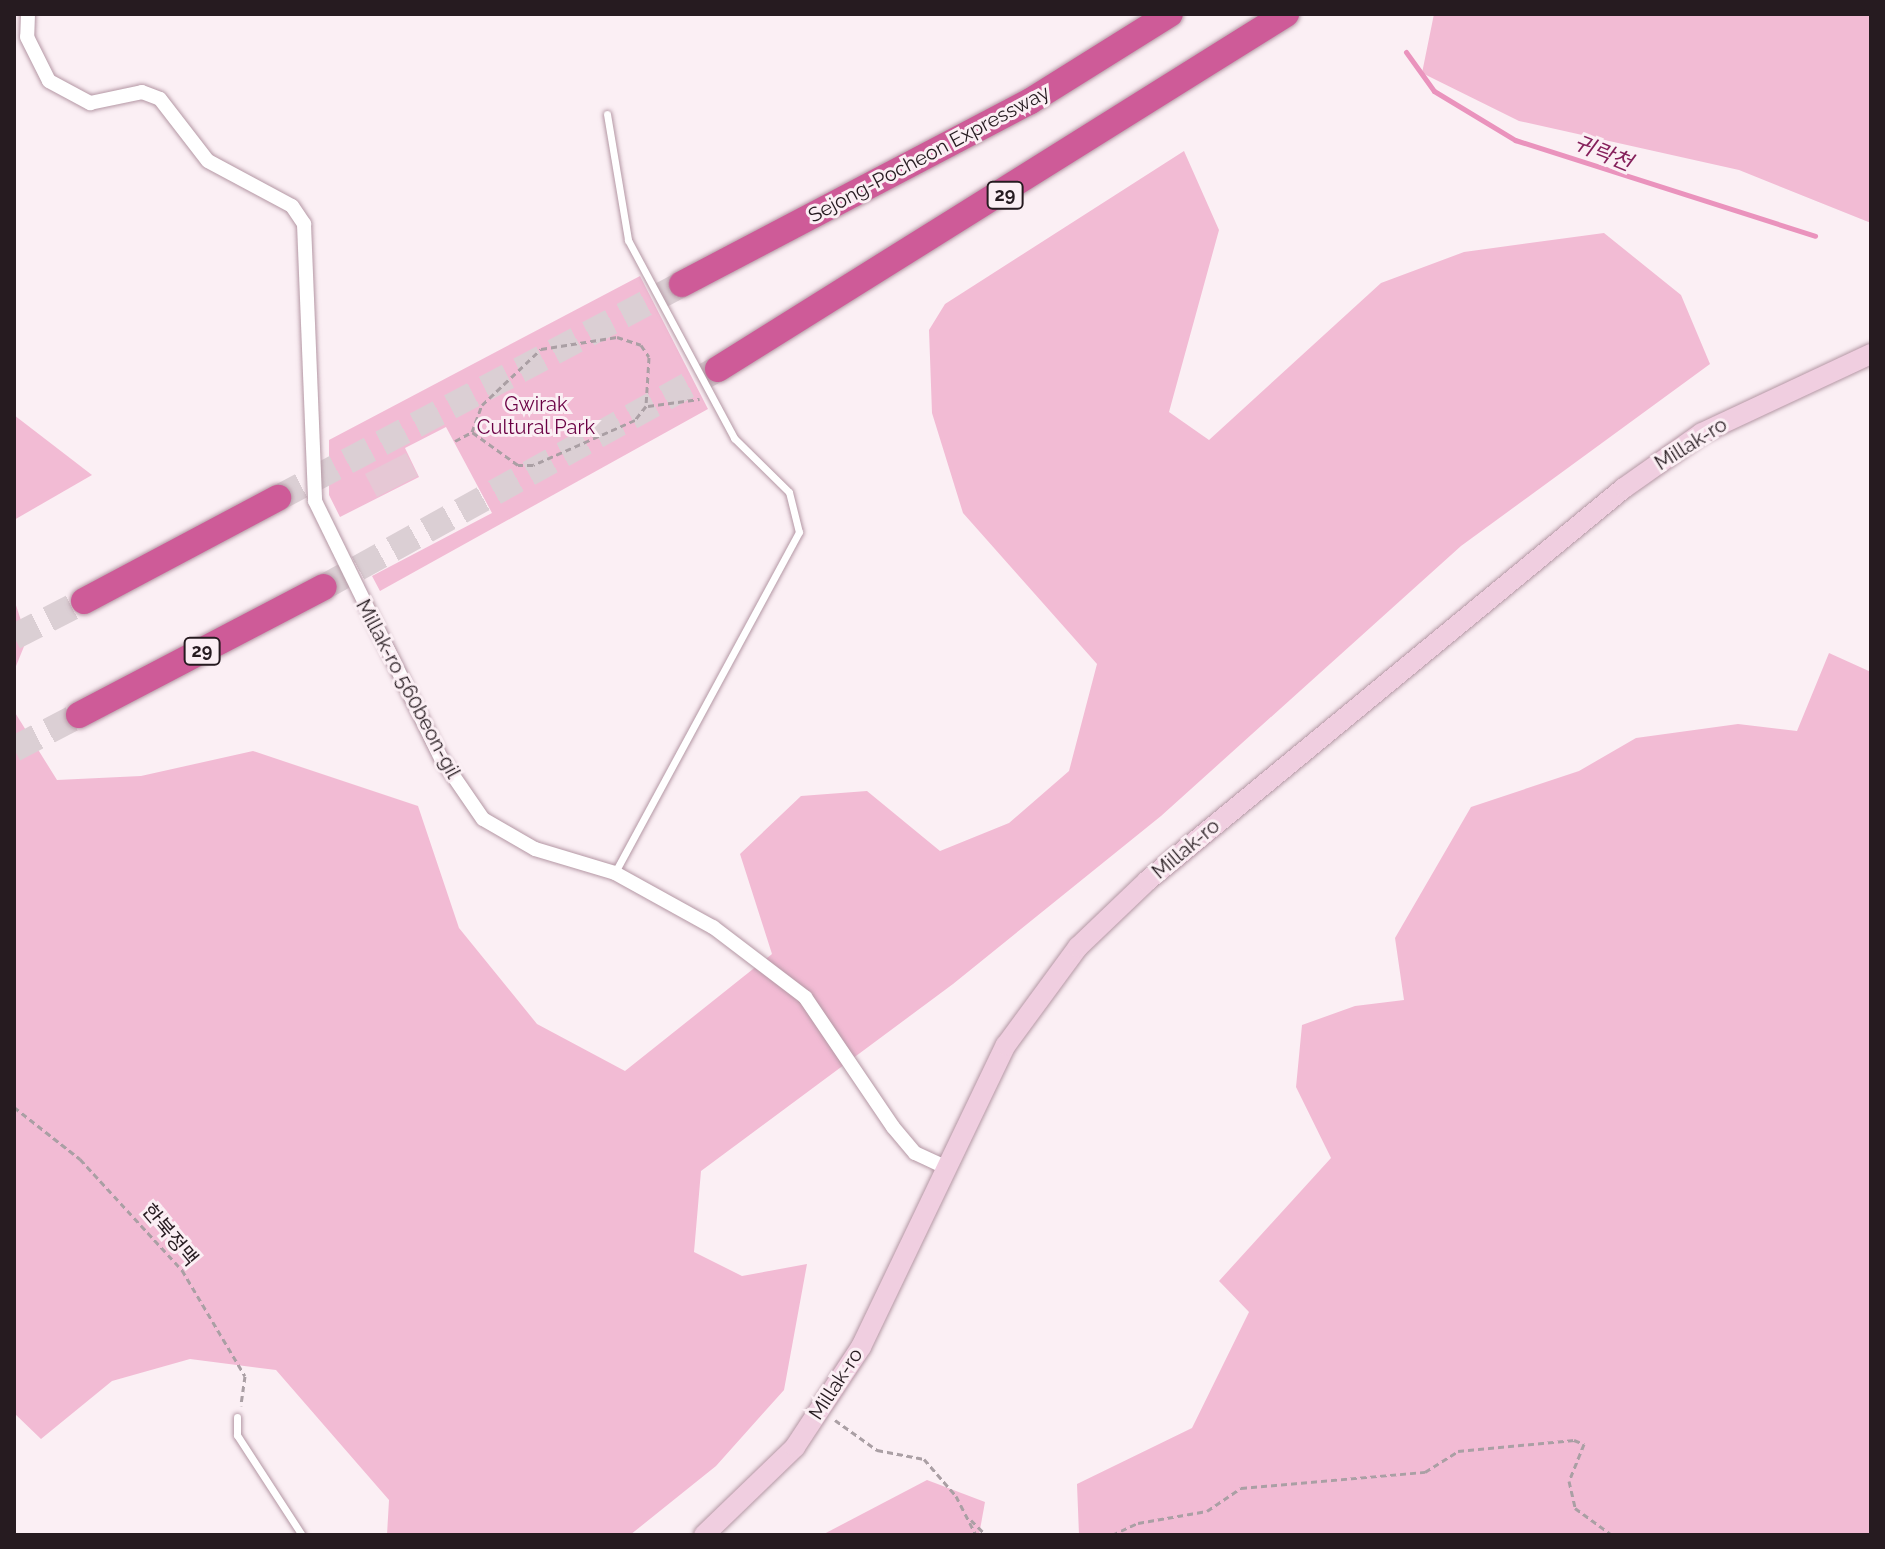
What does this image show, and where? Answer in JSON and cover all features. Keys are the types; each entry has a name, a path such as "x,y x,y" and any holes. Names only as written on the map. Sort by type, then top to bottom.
{"highway":[{"name":"Sejong-Pocheon Expressway","path":"682,284 1029,102 1170,14"},
{"name":"29","path":"718,369 1286,14"},
{"path":"84,601 278,498"},
{"name":"29","path":"79,715 324,587"}],"main road":[{"name":"Millak-ro","path":"704,1535 795,1447 861,1347 945,1167 1037,1001 1078,947 1147,881 1624,488 1702,433 1871,354"}],"street":[{"name":"Millak-ro 560beon-gil","path":"28,14 27,37 49,81 90,103 142,92 160,99 208,161 292,206 304,224 315,501 335,550 441,758 483,819 535,849 615,873 713,927 805,997 893,1127 915,1153 945,1167"}],"lane":[{"path":"607,114 628,240 734,438 789,492 799,532 615,873"},
{"path":"237,1417 237,1435 302,1535"}],"path":[{"path":"455,441 472,432 482,405 518,365 564,341 617,337 641,345 651,376 646,406 635,420 533,465 518,465 472,432"},
{"path":"646,406 712,398"},
{"name":"한북정맥","path":"14,1107 80,1159 182,1270 245,1376 237,1417"},
{"path":"820,1409 877,1450 924,1459 968,1517 986,1535"},
{"path":"1112,1535 1138,1523 1207,1511 1241,1488 1425,1472 1458,1451 1574,1440 1584,1444 1569,1481 1575,1508 1612,1535"},
{"path":"968,1517 976,1535"}],"green space":[{"path":"1434,14 1871,14 1871,223 1739,170 1519,121 1422,73"},
{"path":"1184,151 1219,230 1169,412 1209,440 1381,283 1464,252 1604,233 1681,295 1710,364 1461,546 1161,816 953,984 701,1171 694,1252 742,1276 807,1264 784,1390 716,1466 630,1535 387,1535 389,1500 276,1370 190,1359 112,1381 41,1439 14,1413 14,711 57,780 141,776 253,751 418,806 459,928 537,1024 625,1071 772,954 740,854 801,796 867,791 940,851 1009,823 1069,771 1097,664 963,513 932,413 929,330 945,304"},
{"name":"Gwirak Cultural Park","path":"640,276 708,409 380,591 372,576 492,513 446,427 405,448 419,477 340,517 329,495 329,440"},
{"path":"14,415 92,475 14,520"},
{"path":"14,599 27,639 14,671"},
{"path":"1829,653 1871,672 1871,1535 1079,1535 1077,1484 1192,1428 1249,1312 1219,1281 1331,1158 1296,1087 1302,1025 1355,1006 1404,1000 1395,938 1471,807 1579,771 1636,738 1738,724 1797,731"},
{"path":"927,1480 985,1502 979,1535 822,1535"}],"building":[{"path":"406,453 418,476 377,497 365,474"}],"waterway":[{"name":"귀락천","path":"1406,52 1434,91 1515,140 1815,236"}],"tunnel":[{"path":"278,498 682,284"},
{"path":"324,587 718,369"},
{"path":"14,637 84,601"},
{"path":"14,749 79,715"}]}
